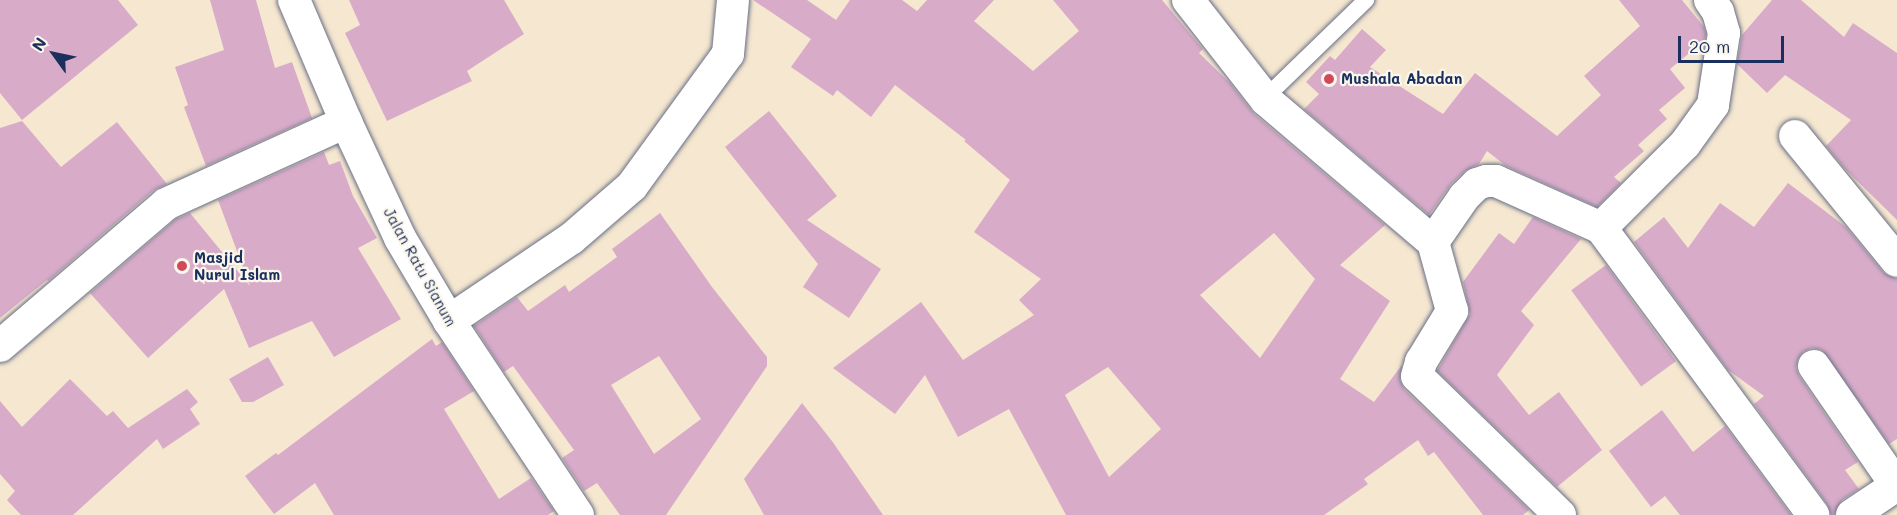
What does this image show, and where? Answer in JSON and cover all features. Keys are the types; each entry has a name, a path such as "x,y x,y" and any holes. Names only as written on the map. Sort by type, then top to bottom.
{"street":[{"name":"Jalan Ratu Sianum","path":"294,0 346,122 400,238 449,321 578,515"},
{"path":"449,321 572,238 632,186 728,54 733,0"},
{"path":"1188,0 1265,98 1433,242 1452,311 1421,362 1417,376 1560,515"},
{"path":"1601,228 1685,144 1713,105 1724,33 1718,12 1710,0"},
{"path":"0,346 166,204 346,122"},
{"path":"1795,135 1897,261"},
{"path":"1433,242 1464,197 1477,184 1486,181 1496,181 1601,228 1814,515"},
{"path":"1814,366 1896,485 1852,515"}],"lane":[{"path":"1265,98 1366,0"}],"building":[{"path":"0,0 118,0 138,25 22,120 0,93"},
{"path":"210,0 256,0 275,68 292,62 312,118 206,166 184,107 188,105 175,67 224,50"},
{"path":"349,0 504,0 524,34 467,71 472,81 387,121 345,33 360,25"},
{"path":"753,0 807,0 836,20 850,0 902,0 917,11 927,0 994,0 974,21 1033,71 1079,31 1053,0 1162,0 1203,49 1199,53 1230,83 1254,114 1385,225 1340,265 1390,301 1340,379 1374,402 1402,365 1400,380 1404,389 1529,510 1523,515 1483,515 1434,452 1428,456 1418,440 1364,479 1368,484 1324,515 1066,515 1009,409 958,437 925,375 895,414 833,368 921,302 963,360 1034,315 1019,300 1041,279 974,232 1010,180 964,141 966,140 895,85 871,117 837,90 833,96 791,67 811,39","holes":["1274,233 1315,279 1260,358 1200,295","1108,367 1161,429 1109,477 1065,395"]},
{"path":"1619,0 1682,0 1704,27 1706,34 1704,41 1670,69 1685,88 1659,110 1667,119 1638,145 1644,151 1614,177 1621,183 1597,207 1506,166 1487,151 1479,164 1465,171 1451,184 1429,215 1304,109 1319,94 1306,82 1330,56 1335,60 1362,29 1386,50 1370,67 1443,114 1475,73 1557,136 1601,95 1584,76 1640,26"},
{"path":"1772,0 1801,0 1844,37 1853,23 1897,53 1897,220 1844,168 1826,146 1851,120 1785,75 1767,93 1737,64 1742,35"},
{"path":"769,111 837,196 807,220 881,269 849,318 803,287 818,264 725,147"},
{"path":"22,121 61,167 117,122 167,184 154,190 48,281 0,318 0,128"},
{"path":"324,152 329,165 340,161 353,196 377,238 358,248 401,319 334,357 312,321 249,348 224,289 148,358 90,293 176,219 190,213 250,286 218,200"},
{"path":"1788,183 1846,227 1883,272 1897,279 1897,439 1889,444 1822,350 1812,348 1803,352 1798,359 1796,368 1799,376 1858,462 1845,470 1859,489 1842,500 1834,515 1831,515 1827,504 1754,404 1764,396 1728,370 1634,242 1664,217 1688,248 1720,203 1754,227"},
{"path":"660,213 712,287 767,357 767,366 666,515 620,515 597,483 584,491 562,458 574,450 513,366 504,372 474,326 517,297 528,311 565,285 569,292 617,257 612,249","holes":["659,356 701,419 654,454 611,385"]},
{"path":"1533,217 1581,239 1521,311 1534,325 1497,375 1529,415 1559,392 1602,450 1557,487 1437,371 1470,314 1463,282 1499,233 1514,244"},
{"path":"1606,265 1676,361 1641,387 1571,290"},
{"path":"432,339 436,346 442,342 474,391 444,409 499,499 531,478 554,511 548,515 334,515 315,483 274,514 245,476 276,453 278,455"},
{"path":"268,357 284,385 253,402 242,402 229,379"},
{"path":"70,379 107,416 113,411 128,428 187,389 198,402 190,409 200,424 163,449 157,439 73,515 21,515 7,500 15,491 0,474 0,401 22,427"},
{"path":"802,403 832,441 883,515 764,515 744,479"},
{"path":"1662,410 1693,452 1725,426 1791,515 1680,515 1665,496 1651,507 1609,451"}],"place":[{"name":"Mushala Abadan","path":"1329,79"},
{"name":"Masjid Nurul Islam","path":"182,266"}]}
